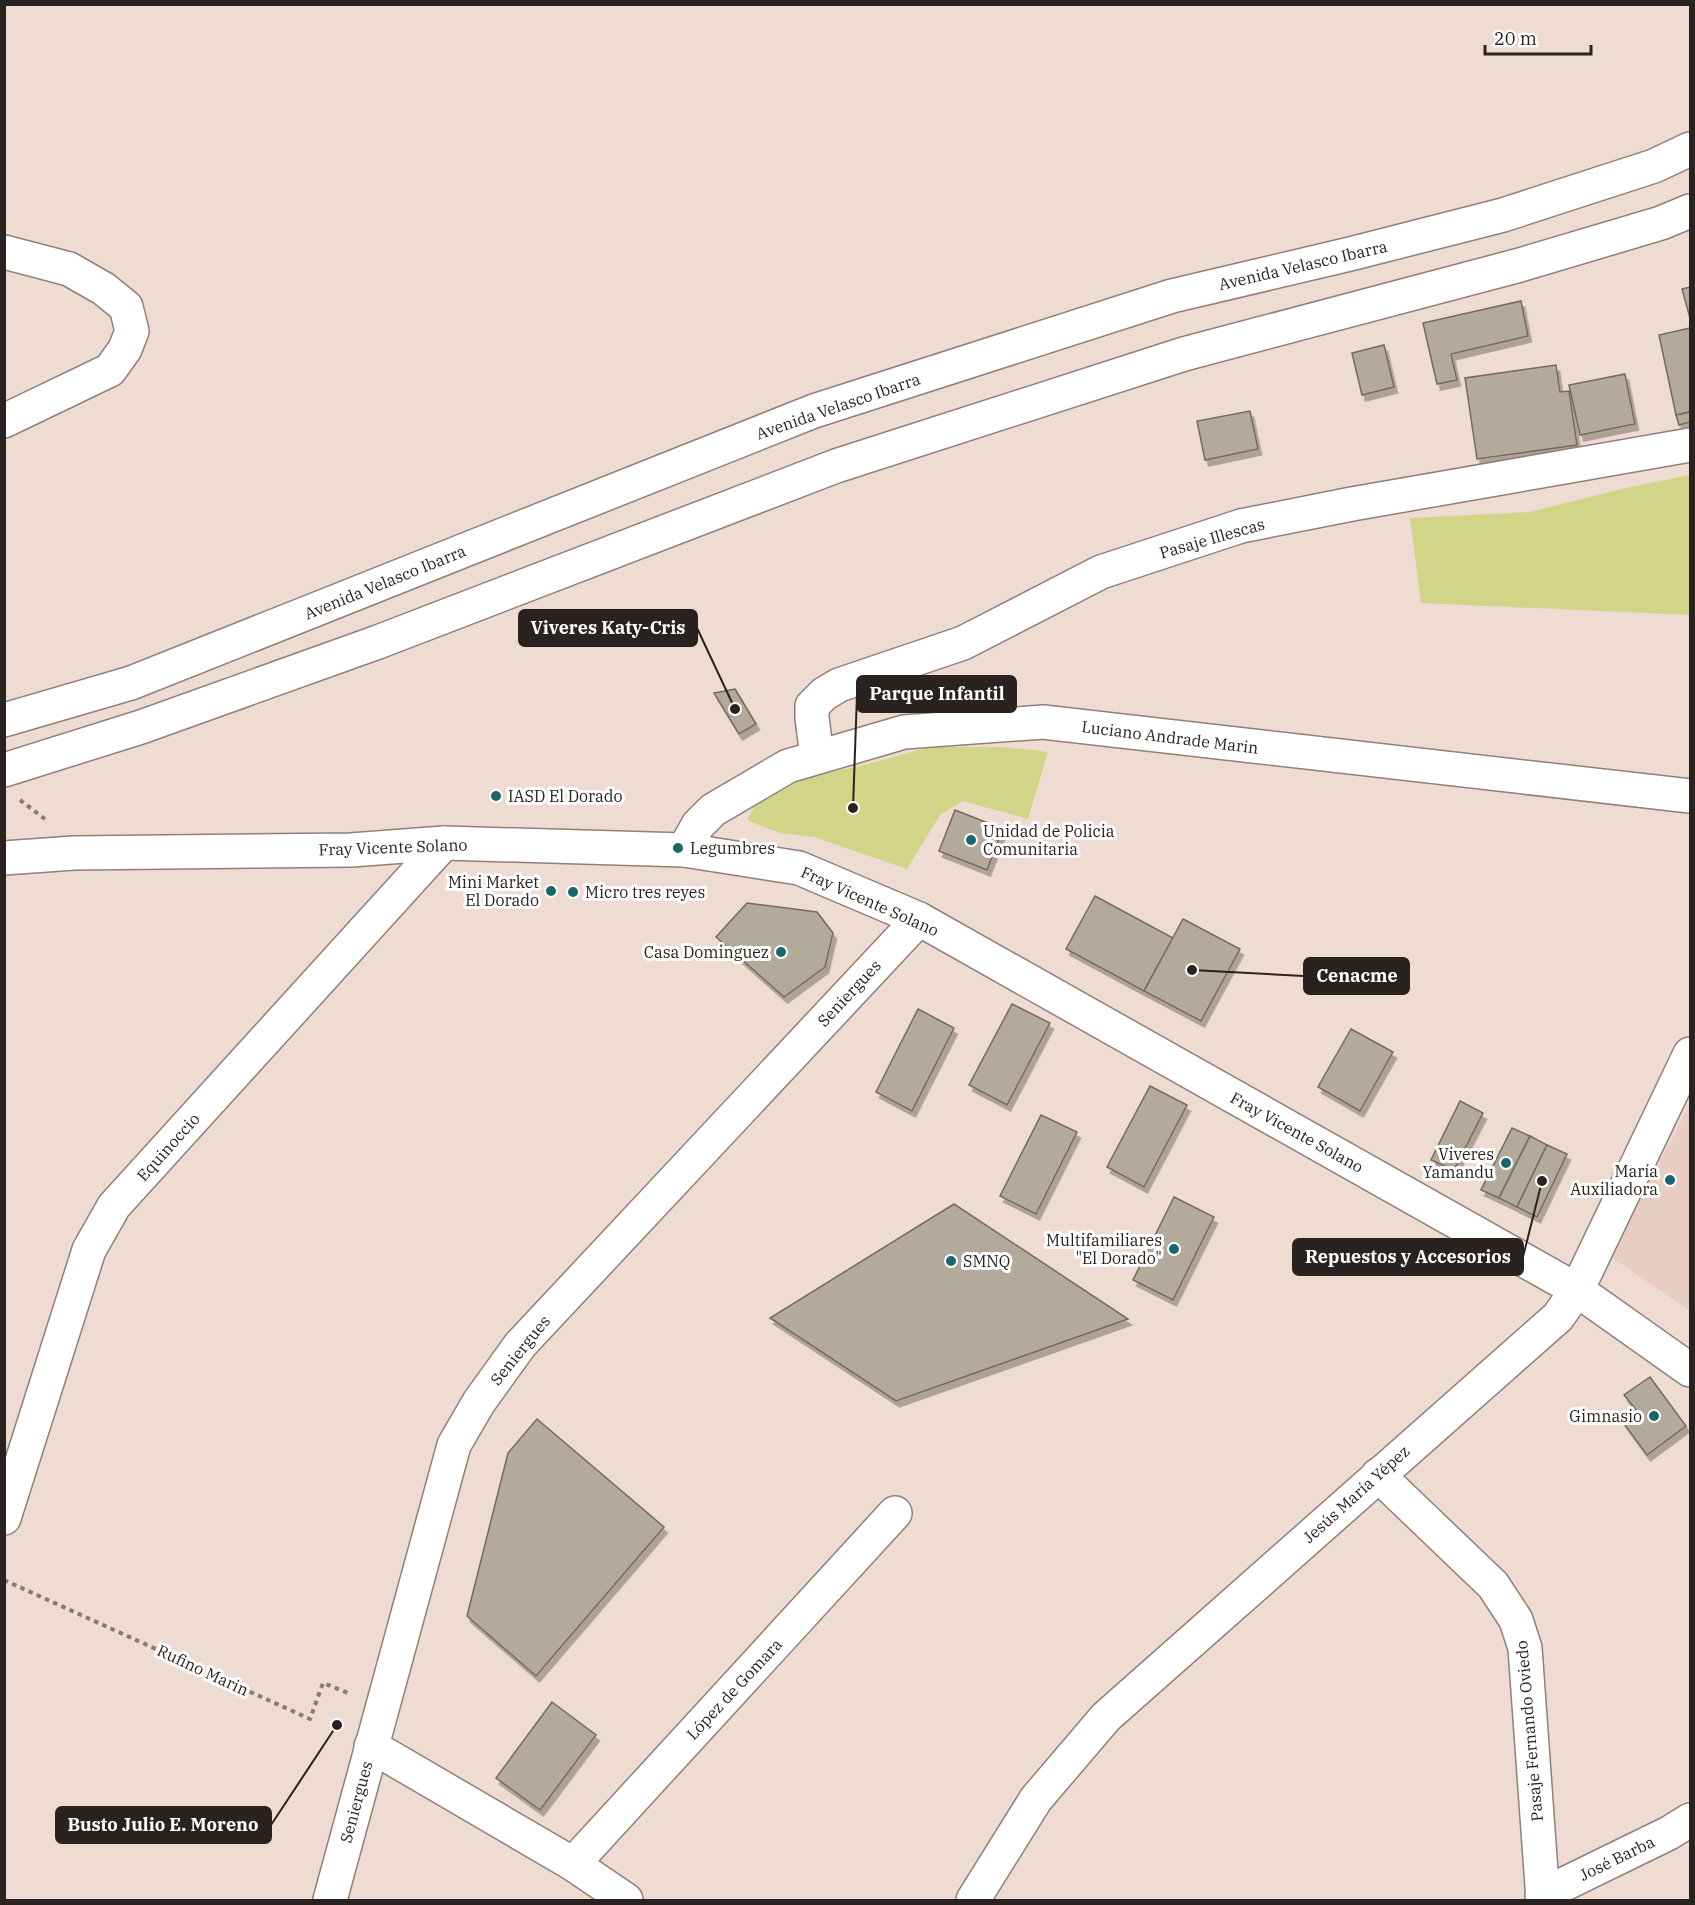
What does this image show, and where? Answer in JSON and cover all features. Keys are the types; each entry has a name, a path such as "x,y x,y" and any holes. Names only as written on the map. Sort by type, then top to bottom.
{"street":[{"name":"Avenida Velasco Ibarra","path":"4,720 131,683 814,411 1172,296 1503,215 1654,166 1690,149"},
{"path":"9,783 141,727 378,642 836,466 1184,354 1520,266 1661,223 1690,211"},
{"path":"4,252 69,269 104,289 126,307 132,331 125,349 110,370 4,421"},
{"name":"Pasaje Illescas","path":"817,757 812,706 824,694 839,685 963,643 1101,572 1241,526 1352,504 1690,445"},
{"name":"Luciano Andrade Marin","path":"684,850 698,825 713,810 788,766 904,732 1043,722 1690,796"},
{"name":"Fray Vicente Solano","path":"4,858 74,853 351,850 444,843 684,850 799,868 919,918 1578,1290 1690,1370"},
{"name":"Equinoccio","path":"4,1518 89,1250 114,1206 444,843"},
{"name":"Seniergues","path":"330,1900 453,1444 479,1402 520,1345 919,918"},
{"name":"Jesús María Yépez","path":"973,1900 1036,1799 1106,1717 1558,1317 1578,1290 1690,1054"},
{"name":"Pasaje Fernando Oviedo","path":"1378,1474 1494,1585 1516,1620 1525,1648 1543,1898"},
{"name":"López de Gomara","path":"573,1864 895,1513"},
{"path":"371,1746 573,1864 626,1900"},
{"name":"José Barba","path":"1543,1898 1690,1820"}],"path":[{"path":"9,783 50,823"},
{"name":"Rufino Marin","path":"4,1580 310,1719 323,1683 381,1706"}],"shaded area":[{"name":"María Auxiliadora","path":"1690,1104 1690,1311 1610,1256"}],"green space":[{"path":"1690,475 1690,615 1421,603 1410,518 1529,512 1621,489"},
{"path":"930,747 1004,747 1048,752 1028,819 963,801 940,815 907,869 814,837 780,833 747,820 756,804 805,778"}],"building":[{"path":"1690,287 1690,318 1682,289"},
{"path":"1521,301 1528,336 1451,354 1457,380 1437,384 1423,323"},
{"path":"1690,328 1690,412 1676,415 1659,335"},
{"path":"1384,345 1394,387 1362,395 1352,353"},
{"path":"1556,365 1560,392 1569,391 1577,445 1477,459 1465,378"},
{"path":"1625,374 1635,424 1580,435 1569,385"},
{"path":"1250,411 1258,449 1205,460 1197,421"},
{"path":"1690,412 1690,422 1679,425 1676,415"},
{"path":"735,689 756,724 739,734 714,693"},
{"name":"Unidad de Policia Comunitaria","path":"955,810 1003,829 987,870 939,851"},
{"path":"1095,896 1173,938 1144,991 1066,949"},
{"name":"Casa Dominguez","path":"747,903 817,912 833,933 825,967 784,997 716,937"},
{"path":"1183,919 1240,949 1201,1021 1144,991"},
{"path":"1012,1004 1050,1023 1007,1105 969,1085"},
{"path":"918,1009 954,1028 912,1111 876,1092"},
{"path":"1351,1029 1393,1052 1360,1111 1318,1087"},
{"name":"Multifamiliares \"El Dorado\"","path":"1150,1086 1187,1105 1144,1187 1107,1167"},
{"path":"1460,1101 1483,1113 1454,1170 1431,1160"},
{"name":"Multifamiliares \"El Dorado\"","path":"1041,1115 1077,1132 1036,1214 1000,1196"},
{"name":"Viveres Yamandu","path":"1512,1128 1530,1136 1499,1198 1481,1190"},
{"path":"1530,1136 1547,1145 1517,1207 1499,1198"},
{"path":"1547,1145 1567,1154 1537,1217 1517,1207"},
{"name":"Multifamiliares \"El Dorado\"","path":"1174,1197 1214,1217 1173,1300 1133,1280"},
{"name":"SMNQ","path":"954,1204 1128,1319 896,1401 770,1318"},
{"name":"Gimnasio","path":"1650,1377 1686,1426 1647,1455 1622,1421 1636,1410 1624,1395"},
{"path":"537,1419 664,1527 536,1676 467,1616 508,1453"},
{"path":"552,1702 596,1735 540,1810 496,1778"}],"place":[{"name":"Viveres Katy-Cris","path":"735,709"},
{"name":"IASD El Dorado","path":"496,796"},
{"name":"Parque Infantil","path":"853,808"},
{"name":"Unidad de Policia Comunitaria","path":"971,840"},
{"name":"Legumbres","path":"678,848"},
{"name":"Mini Market El Dorado","path":"551,891"},
{"name":"Micro tres reyes","path":"573,892"},
{"name":"Casa Dominguez","path":"781,952"},
{"name":"Cenacme","path":"1192,970"},
{"name":"Viveres Yamandu","path":"1506,1163"},
{"name":"María Auxiliadora","path":"1670,1180"},
{"name":"Repuestos y Accesorios","path":"1542,1181"},
{"name":"Multifamiliares \"El Dorado\"","path":"1174,1249"},
{"name":"SMNQ","path":"951,1261"},
{"name":"Gimnasio","path":"1654,1416"},
{"name":"Busto Julio E. Moreno","path":"337,1725"}]}
